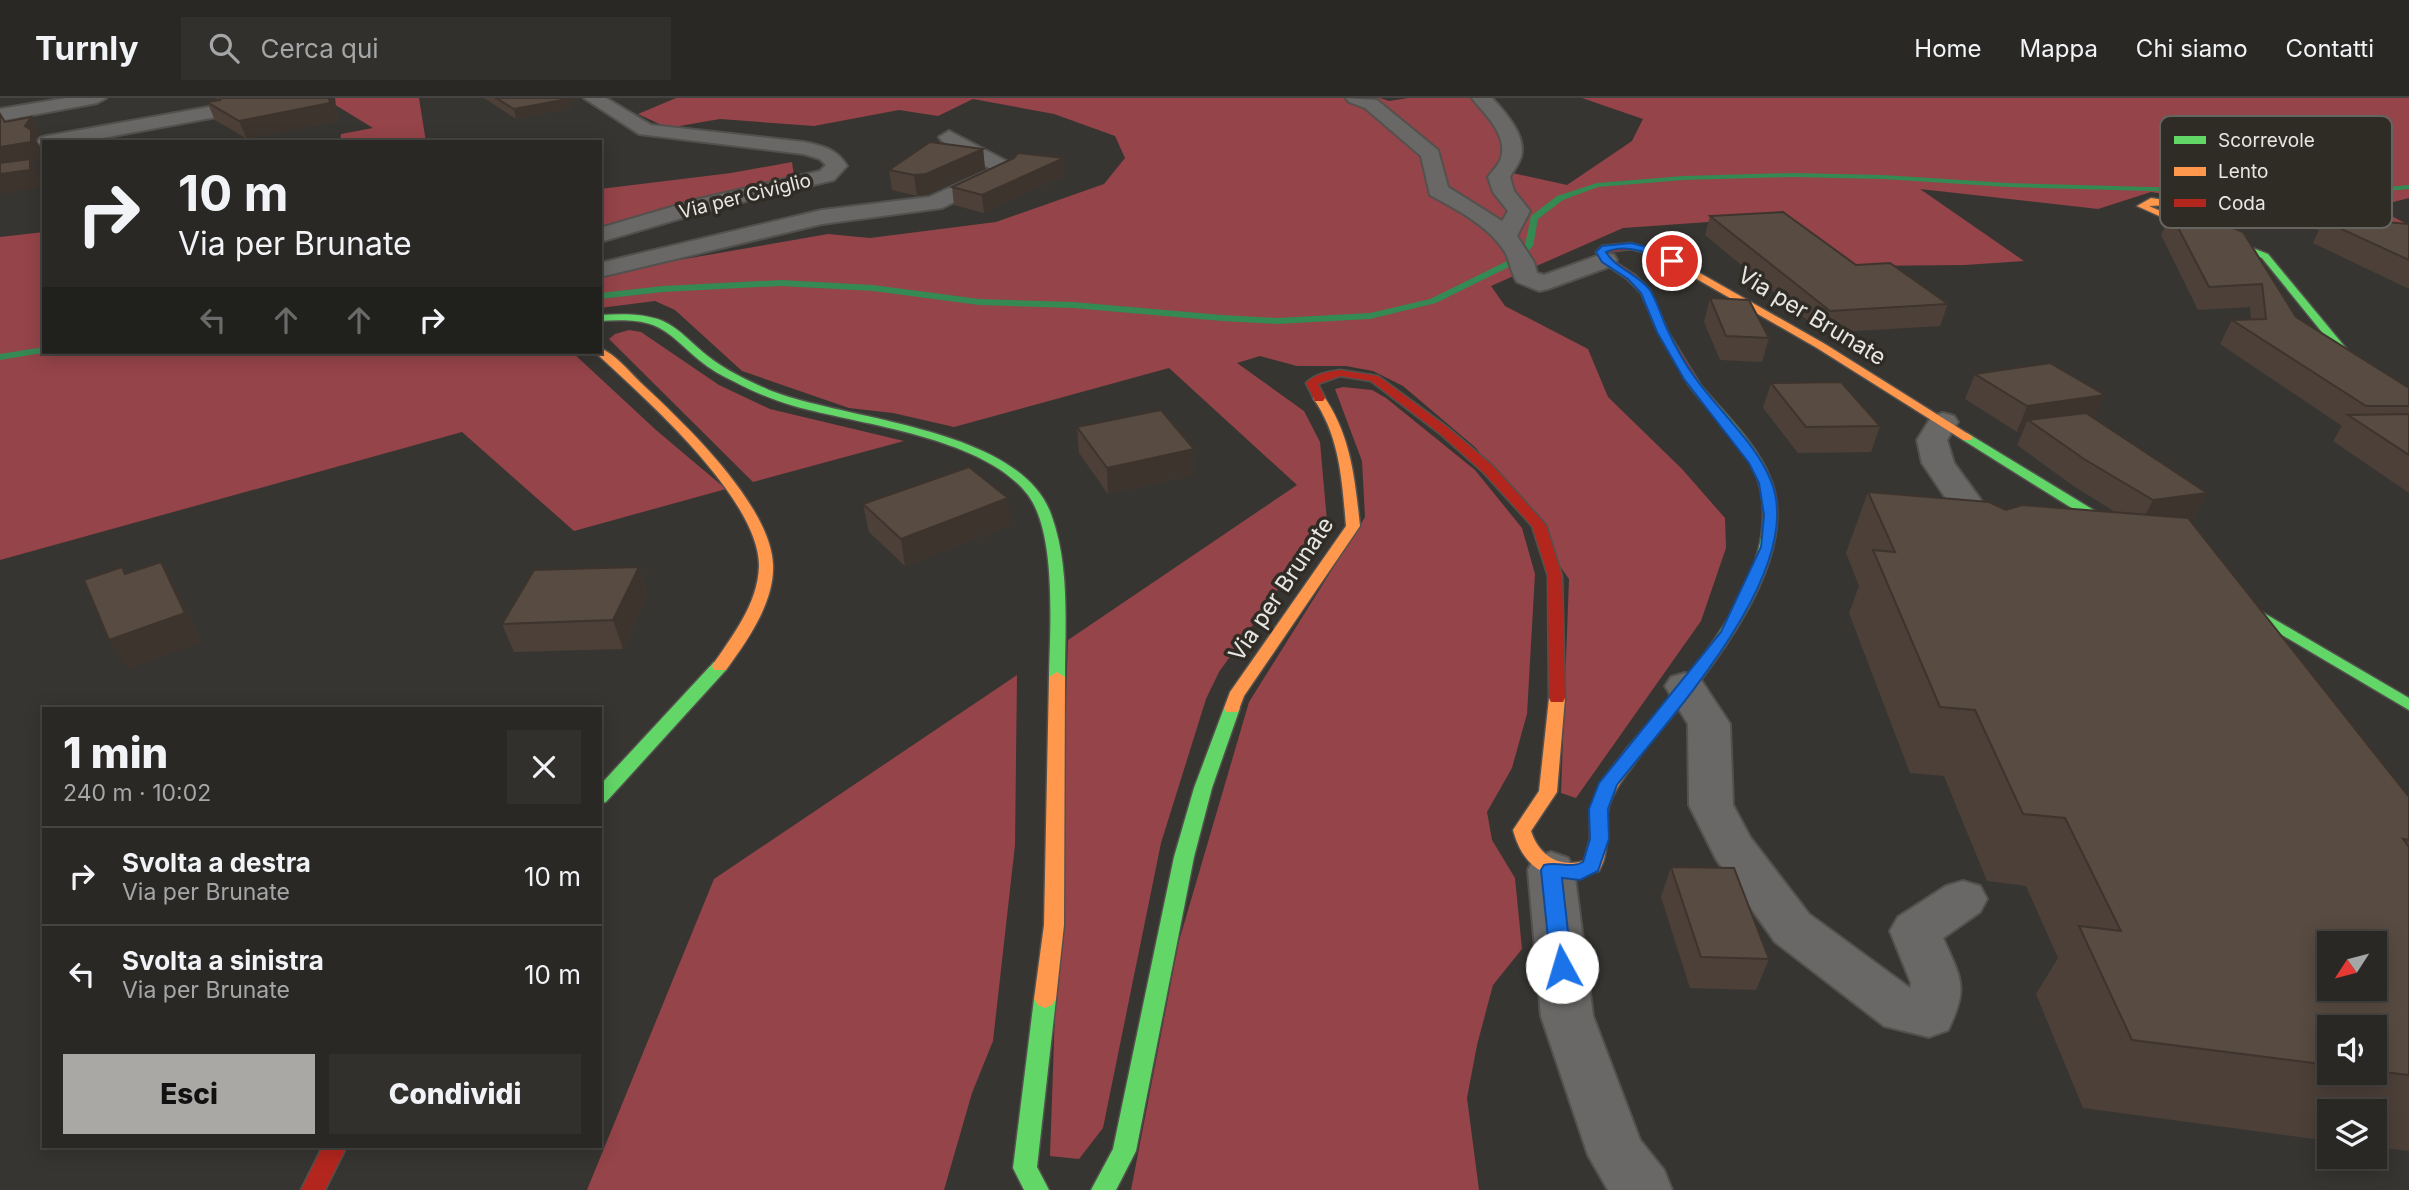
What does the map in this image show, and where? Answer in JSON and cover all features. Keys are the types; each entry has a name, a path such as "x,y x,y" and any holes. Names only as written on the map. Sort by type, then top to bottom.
{"street":[{"path":"0,115 97,98"},
{"name":"Via per Civiglio","path":"593,98 646,130 804,148 822,152 834,159 837,166 827,176 707,204 602,234"},
{"path":"1355,98 1371,104 1431,154 1438,190 1482,214 1514,250 1526,277 1539,283 1548,282 1605,260 1631,277 1646,292 1663,332 1690,379 1755,462 1766,483 1771,515 1768,547 1728,633 1608,783 1599,809 1599,839 1592,866 1580,873 1551,870 1567,1016 1616,1155 1643,1190"},
{"path":"1481,98 1496,113 1510,142 1512,157 1499,177 1504,192 1519,211 1514,250"},
{"path":"58,140 220,111"},
{"path":"602,270 822,217 934,203 1007,169 949,137"},
{"path":"2160,201 2151,201 2142,206 2160,216"},
{"path":"2192,228 2265,256 2351,360 2409,404"},
{"path":"2338,228 2409,239"},
{"name":"Via per Brunate","path":"1605,260 1601,252 1605,248 1616,246 1631,246 1658,253 1821,346 2147,549"},
{"path":"602,318 645,319 661,324 707,361 765,392 810,408 926,434 993,461 1016,475 1034,494 1045,518 1058,583 1054,925 1025,1168 1037,1190"},
{"path":"602,353 683,433 740,498 755,522 766,552 761,597 727,657 602,795"},
{"name":"Via per Brunate","path":"1103,1190 1124,1151 1184,857 1203,788 1236,696 1353,526 1346,463 1330,411 1312,388 1311,383 1322,377 1359,374 1374,378 1488,469 1539,525 1555,576 1558,717 1548,792 1522,830 1526,847 1551,870"},
{"path":"1943,422 1933,440 1938,463 1964,500 1980,558"},
{"path":"2219,592 2409,705"},
{"path":"1685,686 1709,724 1711,805 1732,847 1792,928 1843,969 1902,1011 1929,1015 1937,983 1915,931 1962,899"},
{"path":"313,1190 334,1148"}],"shaded area":[{"path":"324,98 419,98 426,140 340,140 341,134 373,128"},
{"path":"676,98 1380,98 1389,101 1408,98 1478,98 1522,152 1512,173 1567,185 1632,141 1643,119 1582,98 2409,98 2409,198 2392,202 2392,116 2160,116 2160,193 2151,192 2098,209 1920,189 2024,261 1965,265 1854,266 1765,218 1623,228 1491,286 1505,306 1588,349 1608,397 1682,469 1725,518 1726,548 1701,621 1576,798 1561,793 1569,579 1476,448 1403,386 1373,371 1346,366 1297,366 1260,356 1237,363 1304,411 1320,442 1327,521 1219,672 1206,699 1161,843 1103,1128 1079,1159 1050,1156 1068,640 1297,485 1169,368 954,427 893,413 849,408 742,371 675,310 655,301 602,308 602,277 656,264 828,234 870,238 996,222 1104,184 1125,158 1115,136 1054,114 973,99 938,116 899,110 814,126 720,119 668,128 638,114"},
{"path":"792,162 794,176 778,184 602,230 602,189 731,173"},
{"path":"2392,216 2409,225 2409,234 2372,228 2392,228"},
{"path":"42,232 42,354 574,354 656,430 726,489 574,531 462,432 0,560 0,237"},
{"path":"629,330 641,332 719,385 770,409 904,441 753,482 609,339"},
{"path":"1343,387 1372,390 1386,398 1475,470 1522,528 1535,574 1527,714 1512,768 1487,812 1492,840 1515,878 1522,949 1493,985 1477,1045 1467,1098 1479,1190 1131,1190 1179,941 1249,702 1365,517 1362,461 1335,389"},
{"path":"1017,675 1015,845 993,1041 972,1093 944,1190 587,1190 714,879"}],"building":[{"path":"221,98 329,98 330,103 239,121 207,102"},
{"path":"496,98 567,98 568,99 514,109"},
{"path":"0,114 5,122 31,117 25,126 31,130 31,142 0,147"},
{"path":"930,142 983,149 926,174 914,175 889,170"},
{"path":"1018,153 1064,158 982,195 952,187 1014,158"},
{"path":"30,159 30,170 0,174 0,163"},
{"path":"1783,212 1856,265 1890,263 1948,304 1830,311 1710,216"},
{"path":"2392,223 2409,224 2409,260 2339,228 2392,228"},
{"path":"2178,228 2233,228 2243,232 2296,317 2409,388 2409,406 2366,406 2232,320 2266,319 2262,284 2209,287"},
{"path":"1710,298 1749,300 1769,338 1726,336"},
{"path":"2050,363 2105,395 2027,406 1975,374"},
{"path":"1841,382 1880,426 1806,427 1771,383"},
{"path":"1161,410 1194,449 1107,468 1077,427"},
{"path":"2086,413 2207,493 2153,500 2084,459 2028,420"},
{"path":"2409,414 2409,455 2348,415"},
{"path":"969,467 1008,498 901,539 863,504"},
{"path":"1868,492 1989,502 2006,510 2022,505 2188,518 2409,797 2409,840 2403,839 2409,847 2409,1075 2387,1072 2387,1015 2317,1015 2317,1063 2132,1040 2079,926 2121,931 2065,818 2023,814 1975,710 1940,707 1873,550 1895,552"},
{"path":"161,562 185,613 109,640 84,580 122,567 125,574"},
{"path":"639,567 613,620 502,624 534,570"},
{"path":"1671,867 1734,868 1769,959 1701,957"}],"waterway":[{"path":"602,296 663,289 781,283 873,288 979,302 1073,305 1222,318 1277,321 1370,316 1433,301 1514,261 1529,246 1534,218 1560,198 1597,185 1683,178 1792,175 2160,189"},
{"path":"2392,189 2409,187"},
{"path":"0,357 42,350"}],"traffic: fast":[{"path":"2193,228 2265,256 2351,361 2409,404"},
{"path":"602,318 637,318 658,323 676,334 711,364 765,392 795,403 948,442 983,455 1013,472 1034,494 1050,533 1056,582 1057,677"},
{"path":"1635,750 1707,661 1730,626 1751,589 1765,553 1771,517 1766,483 1761,471 1694,384"},
{"path":"1967,437 2128,537"},
{"path":"2228,597 2409,705"},
{"path":"602,795 720,666"},
{"path":"1103,1190 1124,1151 1184,857 1203,788 1232,708"},
{"path":"1037,1190 1025,1168 1045,999"}],"traffic: slow":[{"path":"2160,201 2151,201 2142,206 2160,214"},
{"path":"2338,228 2409,239"},
{"path":"1647,250 1658,253 1821,346 1967,437"},
{"path":"602,353 673,420 726,480 747,510 761,538 766,564 757,605 744,631 720,666"},
{"path":"1232,708 1236,696 1353,526 1348,476 1341,442 1336,426 1319,398"},
{"path":"1045,999 1054,925 1057,677"},
{"path":"1557,698 1548,792 1522,830 1525,842 1539,860 1558,870 1580,870 1592,866 1599,839 1599,809 1609,783 1635,750"}],"traffic: jam":[{"path":"1647,250 1631,246 1605,248 1601,252 1605,260 1631,277 1646,292 1663,332 1694,384"},
{"path":"1319,398 1312,383 1322,377 1340,373 1374,378 1443,430 1488,469 1539,525 1555,576 1557,698"},
{"path":"313,1190 334,1148"}],"route":[{"path":"1562,967 1551,870 1580,873 1592,866 1599,839 1599,809 1608,783 1728,633 1768,547 1771,515 1766,483 1755,462 1690,379 1663,332 1646,292 1631,277 1605,260 1601,252 1605,248 1631,246 1658,253 1672,261"}]}
